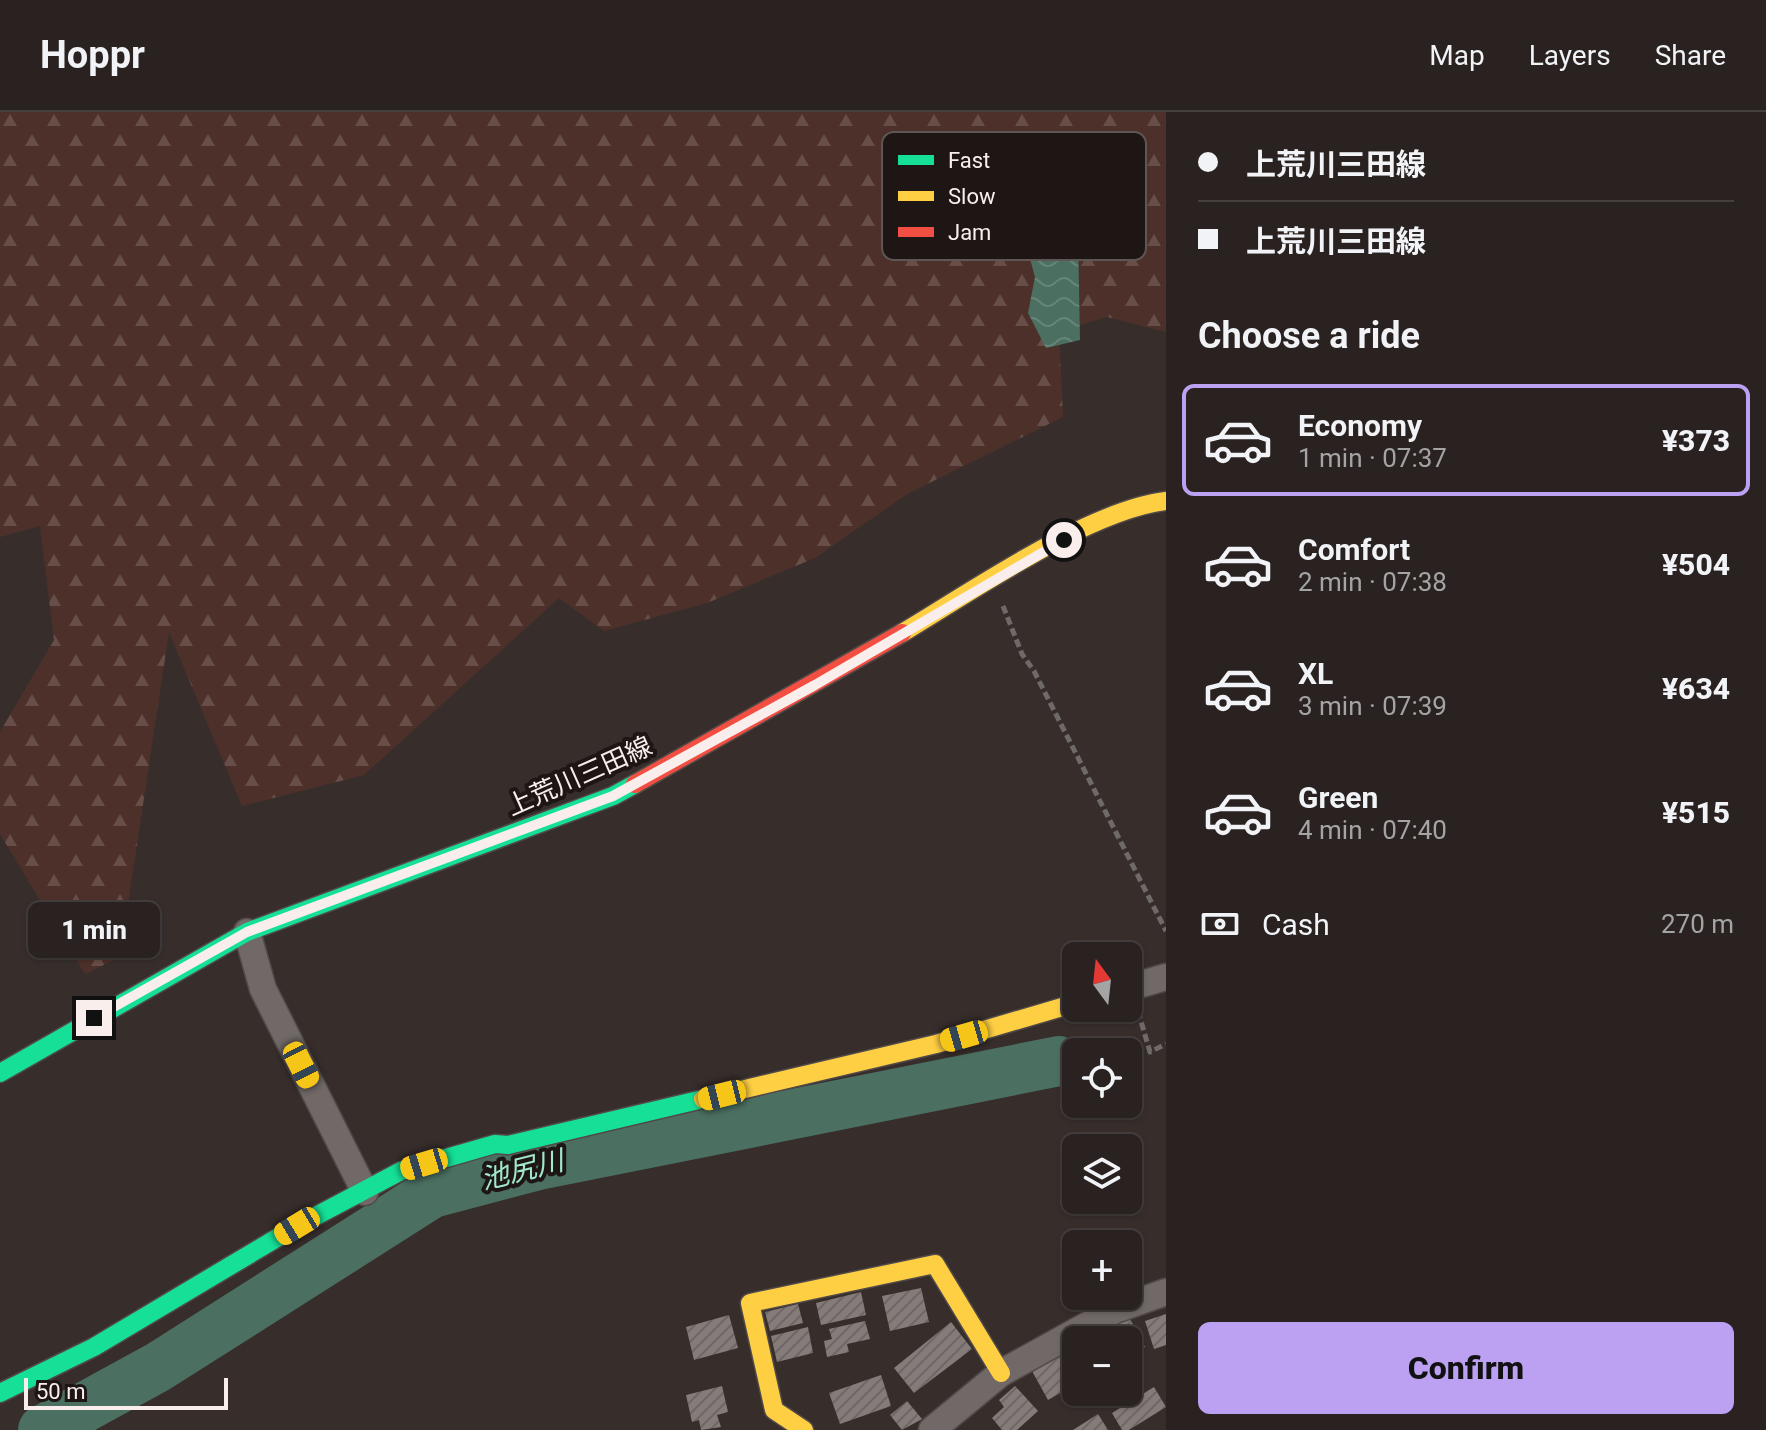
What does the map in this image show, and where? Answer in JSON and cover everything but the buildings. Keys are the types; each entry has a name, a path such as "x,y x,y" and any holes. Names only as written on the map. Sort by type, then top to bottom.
{"street":[{"name":"上荒川三田線","path":"0,1073 247,932 613,796 815,685 1038,552 1140,504 1166,501"},
{"path":"247,932 263,989 365,1192"},
{"path":"1142,984 1166,977"},
{"path":"0,1393 94,1347 297,1226 401,1171 495,1144 508,1145 936,1044 1062,1007"},
{"path":"804,1430 774,1410 750,1303 935,1264 1001,1373"},
{"path":"932,1430 1001,1373 1115,1310 1166,1292"}],"path":[{"path":"992,579 1022,654 1034,671 1166,931"},
{"path":"1140,1022 1150,1052 1166,1044"}],"green space":[{"path":"0,112 1166,112 1166,332 1107,317 1059,331 1063,417 907,494 815,558 707,603 604,631 559,598 364,775 242,806 169,632 120,957 85,974 0,834 0,732 54,640 40,526 0,537"}],"water":[{"path":"1030,260 1078,260 1080,340 1046,348 1028,313 1035,277"}],"waterway":[{"name":"池尻川","path":"43,1430 158,1367 432,1193 538,1165 1059,1061"}],"traffic: fast":[{"path":"0,1073 247,932 613,796 635,784"},
{"path":"0,1393 94,1347 297,1226 401,1171 495,1144 508,1145 703,1099"}],"traffic: slow":[{"path":"902,633 1067,536 1135,508 1166,501"},
{"path":"703,1099 936,1044 1062,1007"},
{"path":"804,1430 774,1410 750,1303 935,1264 1001,1373"}],"traffic: jam":[{"path":"635,784 902,633"}],"route":[{"path":"94,1018 247,932 366,891 613,796 815,685 1038,552 1064,540"}]}
